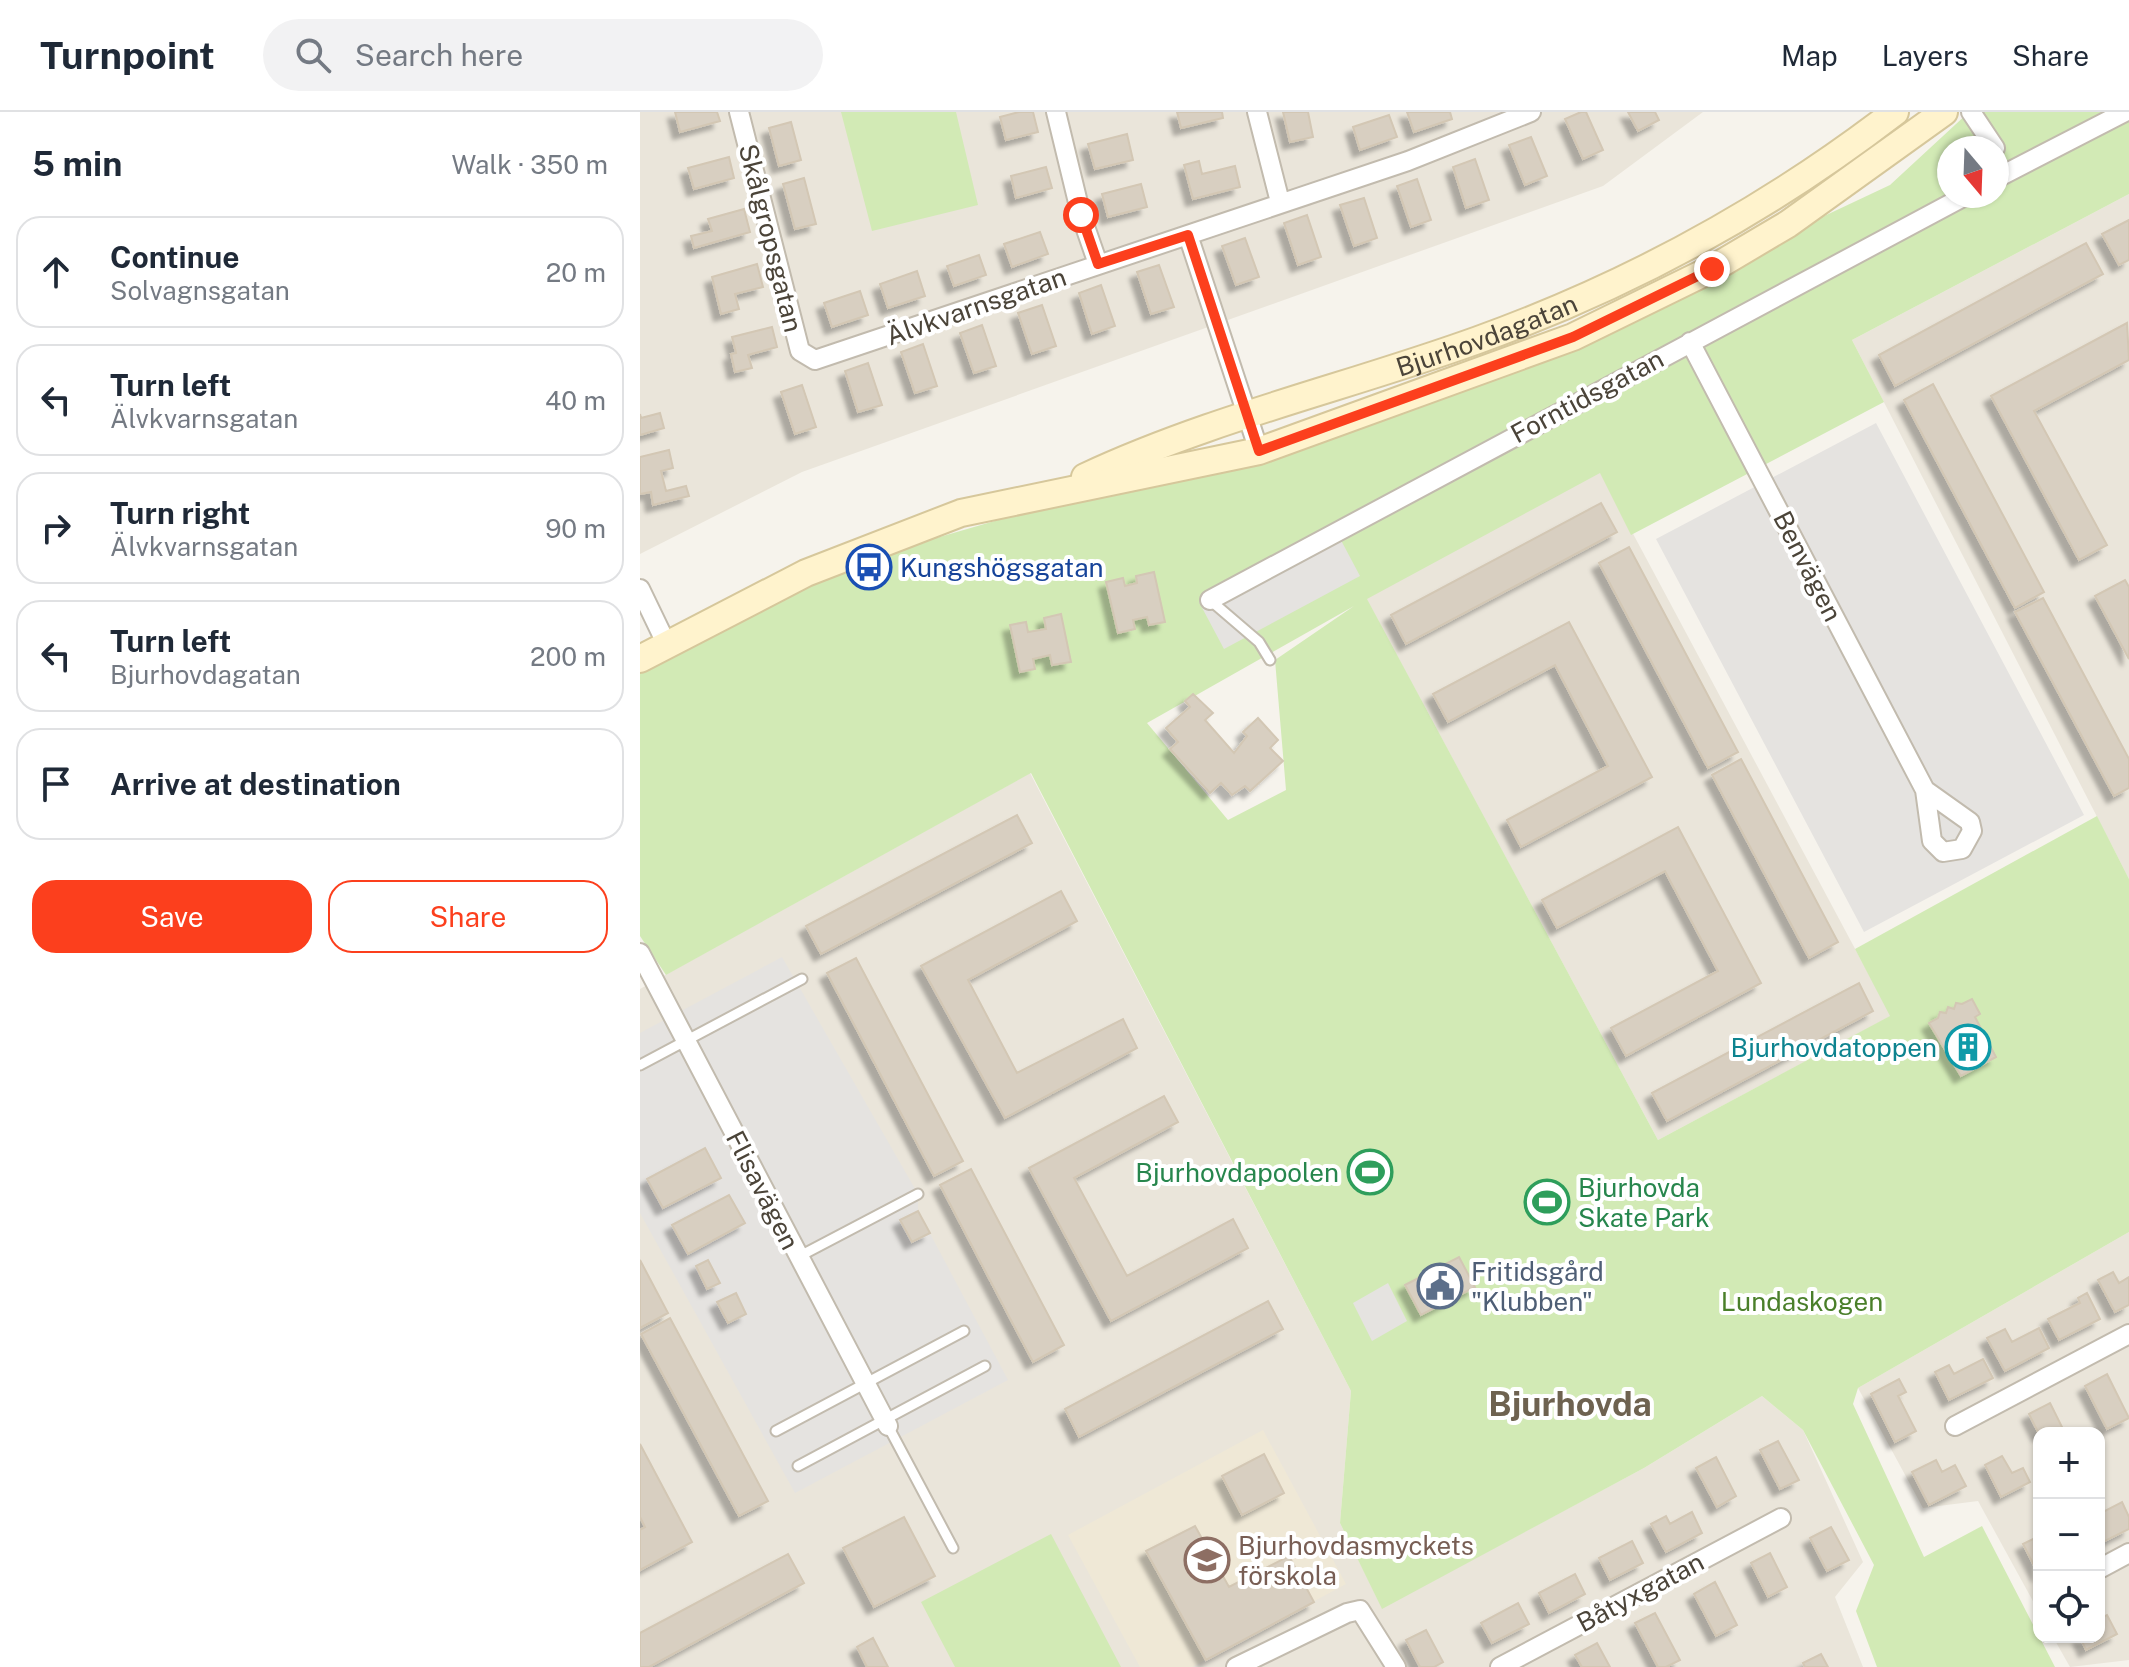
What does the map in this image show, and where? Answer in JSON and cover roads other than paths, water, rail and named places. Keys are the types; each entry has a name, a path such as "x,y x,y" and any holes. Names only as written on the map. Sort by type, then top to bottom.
{"main road":[{"name":"Bjurhovdagatan","path":"1045,495 1147,447 1477,340 1581,300 1661,261 1788,188 1895,112"},
{"name":"Bjurhovdagatan","path":"640,659 806,573 961,513 1259,451 1573,337 1644,303 1788,224 1944,112"}],"street":[{"name":"Skålgropsgatan","path":"739,112 800,351 810,359"},
{"path":"1056,112 1081,215 1098,264"},
{"path":"1257,112 1280,202"},
{"name":"Älvkvarnsgatan","path":"810,359 1408,161 1531,112"},
{"path":"1971,112 1987,136"},
{"path":"2009,172 2125,112"},
{"name":"Forntidsgatan","path":"1210,600 1942,208"},
{"path":"1188,235 1259,451"},
{"name":"Benvägen","path":"1690,342 1925,790"},
{"path":"640,589 666,643"},
{"name":"Flisavägen","path":"640,953 886,1422"},
{"path":"1955,1426 2129,1334"},
{"name":"Båtyxgatan","path":"1500,1667 1781,1518"},
{"path":"2105,1566 2129,1553"},
{"path":"1236,1667 1347,1613 1360,1610 1373,1625 1396,1667"}],"lane":[{"path":"1210,600 1259,642 1270,660"},
{"path":"640,1065 802,979"},
{"path":"798,1257 918,1194"},
{"path":"776,1431 964,1331"},
{"path":"798,1466 886,1422 985,1366"},
{"path":"886,1422 953,1548"}],"water":[{"name":"Bjurhovdapoolen","path":"1370,1153 1385,1159 1391,1174 1385,1189 1370,1195 1355,1189 1349,1174 1355,1159"}],"place":[{"name":"Kungshögsgatan","path":"869,567"},
{"name":"Bjurhovdatoppen","path":"1968,1047"},
{"name":"Bjurhovdapoolen","path":"1370,1172"},
{"name":"Bjurhovda Skate Park","path":"1547,1202"},
{"name":"Fritidsgård \"Klubben\"","path":"1440,1286"},
{"name":"Bjurhovdasmyckets förskola","path":"1207,1560"}],"district":[{"name":"Bjurhovda","path":"1570,1404"}],"park label":[{"name":"Lundaskogen","path":"1802,1301"}]}
